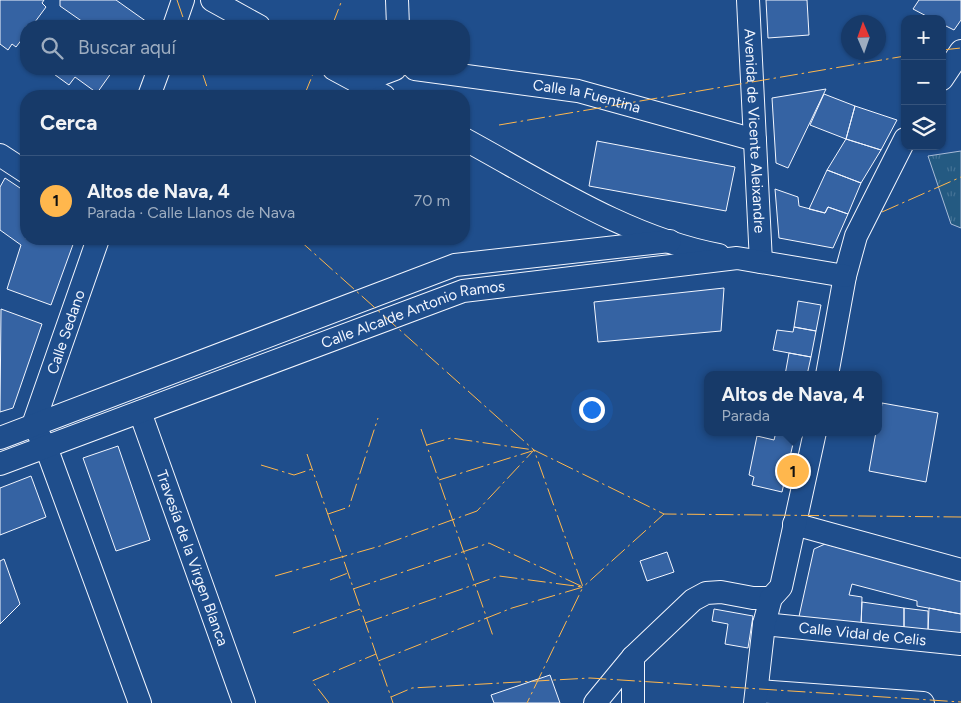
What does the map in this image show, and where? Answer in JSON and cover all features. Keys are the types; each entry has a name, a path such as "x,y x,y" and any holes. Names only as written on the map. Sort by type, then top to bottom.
{"street":[{"path":"176,20 183,0"},
{"path":"212,0 248,20"},
{"path":"397,0 398,20"},
{"name":"Avenida de Vicente Aleixandre","path":"748,0 761,262"},
{"path":"946,73 961,51"},
{"path":"151,90 157,75"},
{"path":"344,75 372,90"},
{"path":"358,83 379,75"},
{"name":"Calle la Fuentina","path":"459,75 578,91 755,140"},
{"path":"470,142 605,215 670,242 738,258"},
{"path":"828,371 845,276 856,236 901,147"},
{"path":"0,155 20,168"},
{"name":"Calle Alcalde Antonio Ramos","path":"0,438 455,265 670,242"},
{"name":"Calle Sedano","path":"33,425 96,245"},
{"name":"Calle Alcalde Antonio Ramos","path":"0,464 463,291 738,258 845,276"},
{"name":"Travesía de la Virgen Blanca","path":"140,412 244,703"},
{"path":"33,425 46,447 140,703"},
{"path":"814,436 782,587 771,598 764,624 756,697 923,703"},
{"path":"794,524 961,570"},
{"path":"595,703 633,657 693,600 706,593 771,598"},
{"name":"Calle Vidal de Celis","path":"764,624 961,644"},
{"path":"633,657 633,703"}],"green space":[{"path":"961,151 961,228 951,224 928,156"}],"building":[{"path":"0,0 44,0 42,3 46,7 36,20 20,20 20,42 16,47 12,44 8,50 0,44"},
{"path":"60,0 116,0 144,20 80,20 60,6"},
{"path":"766,0 807,0 809,35 768,38"},
{"path":"919,0 961,0 961,20 954,30 946,26 946,15 924,15 913,9"},
{"path":"55,75 110,75 99,90 93,90 75,77 69,85"},
{"path":"826,89 788,168 776,163 772,98"},
{"path":"824,94 855,106 846,139 810,125"},
{"path":"855,106 897,120 881,150 846,139"},
{"path":"846,139 881,150 861,183 827,170"},
{"path":"597,141 735,167 726,211 589,186"},
{"path":"827,170 861,183 848,214 828,207 825,213 809,209"},
{"path":"5,178 20,188 20,244 0,230 0,187"},
{"path":"775,189 798,197 799,206 825,213 828,207 848,214 833,248 779,238"},
{"path":"21,245 73,245 51,305 7,289"},
{"path":"724,288 721,331 598,342 594,302"},
{"path":"798,301 821,305 816,331 794,327"},
{"path":"1,309 42,324 13,408 0,412"},
{"path":"794,327 816,331 811,357 773,350 777,330 793,332"},
{"path":"789,353 811,357 808,371 786,371"},
{"path":"882,403 938,413 926,482 869,471 875,436 882,436"},
{"path":"757,436 774,440 775,436 795,436 782,492 752,485 754,477 749,475"},
{"path":"118,446 150,540 116,551 83,458"},
{"path":"31,476 46,517 0,535 0,488"},
{"path":"825,544 961,580 961,614 917,606 917,601 852,584 849,595 862,597 861,626 798,621 814,549"},
{"path":"667,552 674,572 647,581 640,561"},
{"path":"4,559 20,604 0,624 0,561"},
{"path":"862,602 904,608 904,630 861,626"},
{"path":"904,608 928,611 928,632 904,630"},
{"path":"929,608 961,614 961,635 928,632"},
{"path":"714,609 753,616 748,648 725,644 728,624 712,621"},
{"path":"550,675 560,703 494,703 491,695"}],"power":[{"path":"177,0 184,20"},
{"path":"334,20 342,0"},
{"path":"946,50 961,48"},
{"path":"499,125 901,57"},
{"path":"203,75 208,90"},
{"path":"306,90 313,75"},
{"path":"882,212 961,177"},
{"path":"305,245 534,450 664,514 961,517"},
{"path":"328,514 349,507 378,418"},
{"path":"421,429 493,636"},
{"path":"427,445 451,438 534,450"},
{"path":"275,576 380,546 477,511 534,450"},
{"path":"365,623 499,576 583,587 534,450"},
{"path":"439,480 532,451"},
{"path":"307,454 393,703"},
{"path":"261,465 294,475 312,469"},
{"path":"378,661 512,608 583,587 664,514"},
{"path":"353,589 489,543 583,587 527,703"},
{"path":"330,580 348,573"},
{"path":"293,633 360,609"},
{"path":"329,703 312,681 376,654"},
{"path":"391,697 412,688 590,678 961,702"}],"place":[{"name":"Altos de Nava, 4","path":"793,471"}]}
